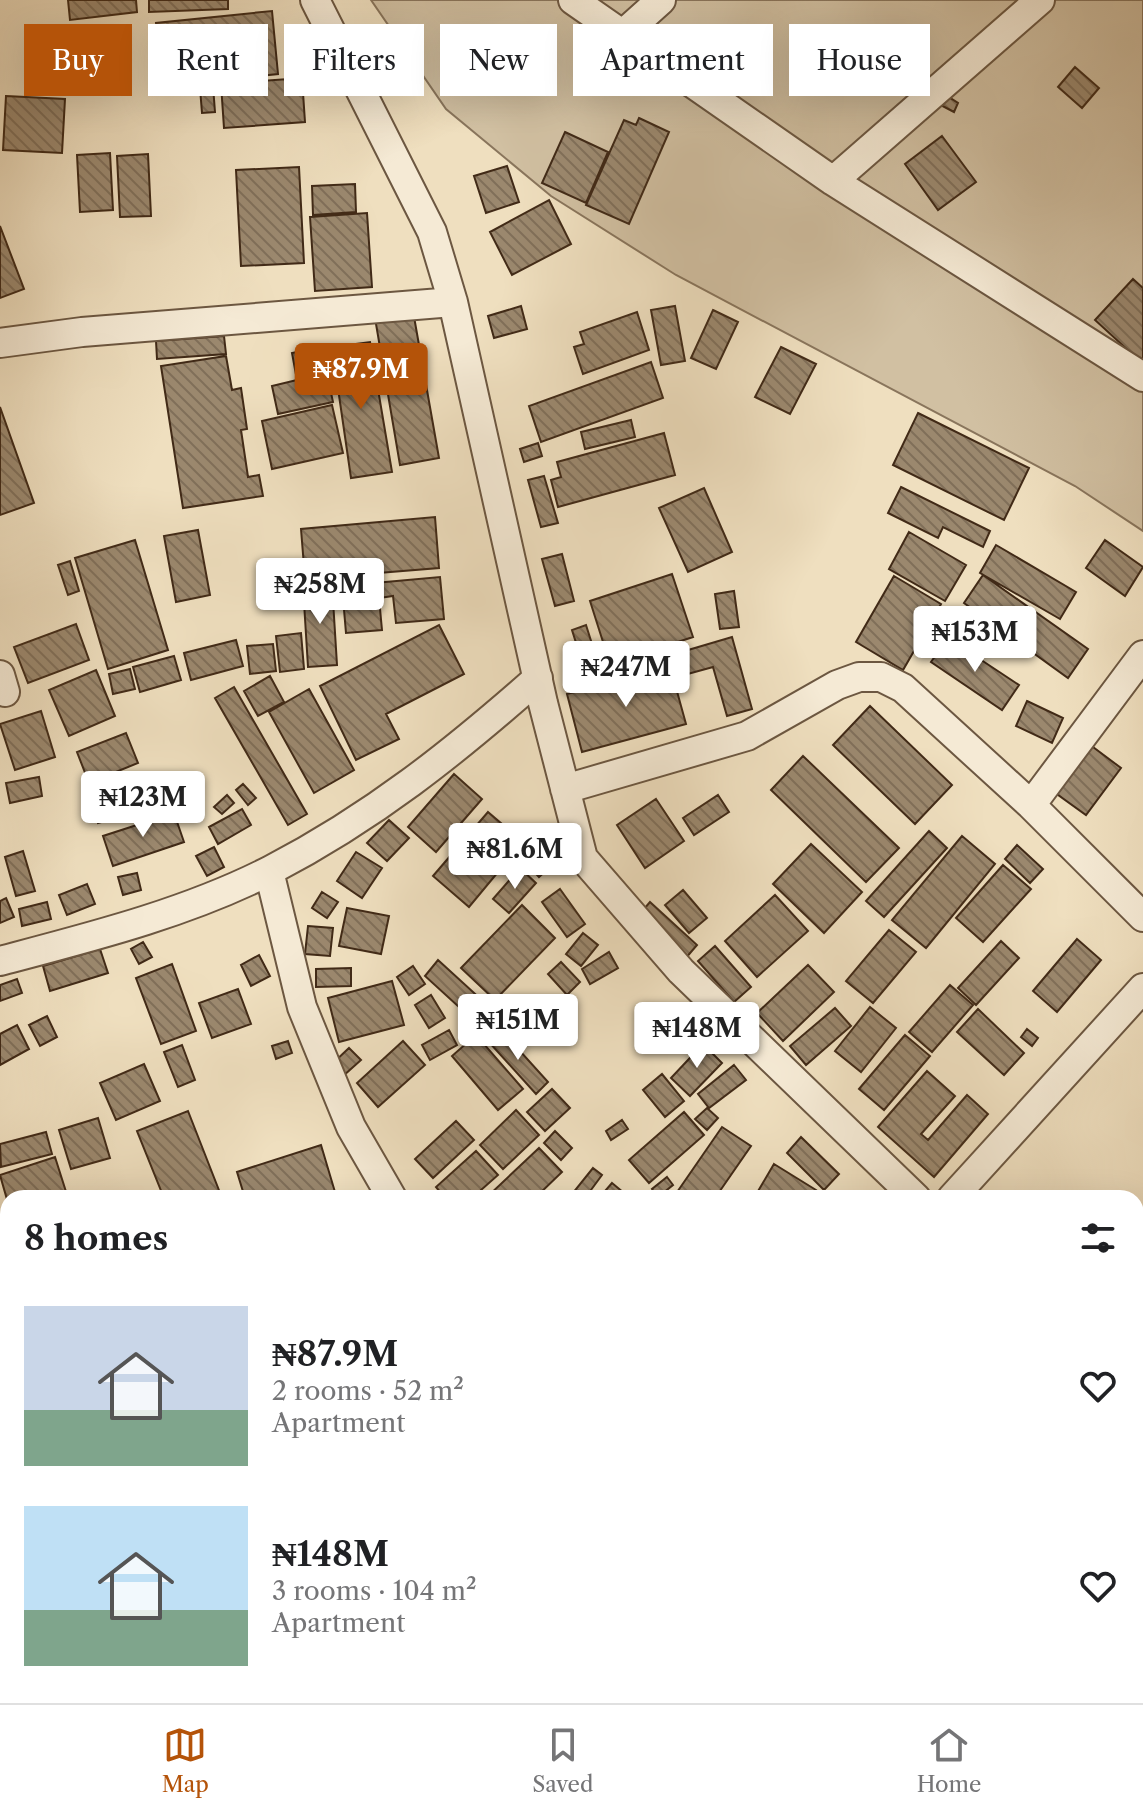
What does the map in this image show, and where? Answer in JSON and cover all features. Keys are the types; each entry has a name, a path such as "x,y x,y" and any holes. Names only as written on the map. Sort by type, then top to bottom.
{"street":[{"path":"315,0 432,232 453,302 538,678 583,858 681,971 908,1190"},
{"path":"573,0 605,24"},
{"path":"634,24 661,0"},
{"path":"833,181 1040,0"},
{"path":"709,96 833,181 1143,377"},
{"path":"0,343 82,332 453,302"},
{"path":"1031,805 1143,655"},
{"path":"565,789 747,736 837,685 859,677 881,677 903,688 1031,805 1143,917"},
{"path":"0,961 99,934 198,900 269,871 347,827 451,755 538,678"},
{"path":"269,871 302,1007 351,1127 387,1190"},
{"path":"959,1190 1143,988"}],"shaded area":[{"path":"371,0 1143,0 1143,531 1075,486 676,275 551,196 446,109 424,77 424,24 388,24"}],"building":[{"path":"68,0 136,0 137,12 70,20"},
{"path":"149,0 228,0 228,9 149,12"},
{"path":"272,11 278,74 268,75 268,24 156,23"},
{"path":"1075,67 1099,88 1082,108 1058,87"},
{"path":"284,79 284,96 303,96 305,122 224,128 222,96 268,96 268,81"},
{"path":"941,92 958,103 954,112 935,102"},
{"path":"6,96 65,99 62,153 3,150"},
{"path":"201,96 214,96 215,112 202,113"},
{"path":"639,118 669,132 629,224 586,205 624,120 636,125"},
{"path":"565,132 608,152 586,203 542,183"},
{"path":"942,136 976,182 938,210 905,164"},
{"path":"110,153 113,210 80,212 77,155"},
{"path":"148,154 151,216 120,217 117,156"},
{"path":"507,166 519,202 486,213 474,176"},
{"path":"299,167 304,263 241,266 236,170"},
{"path":"355,184 356,212 313,215 312,186"},
{"path":"549,200 571,244 512,275 490,232"},
{"path":"367,213 372,287 315,291 310,217"},
{"path":"0,226 24,289 0,298"},
{"path":"1133,279 1143,288 1143,364 1095,320"},
{"path":"521,306 527,329 494,338 488,316"},
{"path":"675,306 685,361 661,365 651,310"},
{"path":"713,310 738,322 716,369 691,358"},
{"path":"413,311 439,458 400,465 375,318"},
{"path":"637,312 649,350 583,374 574,347 584,344 580,332"},
{"path":"224,336 226,354 157,359 156,341"},
{"path":"370,342 392,472 351,478 332,347"},
{"path":"321,347 333,402 278,414 272,386 297,380 292,353"},
{"path":"781,347 816,364 790,414 755,397"},
{"path":"226,356 232,390 241,388 247,429 241,430 248,477 259,475 263,496 183,508 161,366"},
{"path":"651,362 663,398 541,442 529,406"},
{"path":"332,405 343,453 272,469 262,421"},
{"path":"0,407 34,503 0,515"},
{"path":"918,413 1029,468 1004,520 893,465"},
{"path":"631,420 635,437 585,449 581,432"},
{"path":"664,433 675,475 558,507 551,480 561,477 557,462"},
{"path":"538,443 542,456 524,462 520,449"},
{"path":"544,476 558,523 541,527 528,480"},
{"path":"901,487 990,531 983,547 943,527 938,538 888,513"},
{"path":"704,488 732,552 688,572 659,508"},
{"path":"435,517 439,568 305,579 301,529"},
{"path":"198,530 210,595 176,602 164,536"},
{"path":"909,532 966,565 945,601 889,569"},
{"path":"135,540 168,650 108,669 75,558"},
{"path":"1105,540 1143,567 1125,596 1086,568"},
{"path":"996,545 1076,592 1060,619 980,573"},
{"path":"562,554 574,601 555,606 542,559"},
{"path":"70,561 79,591 68,595 58,565"},
{"path":"672,574 693,637 610,664 590,601"},
{"path":"983,575 1088,649 1068,678 964,603"},
{"path":"894,576 941,604 903,670 856,642"},
{"path":"440,577 444,619 396,623 393,596 379,598 382,630 346,633 342,586"},
{"path":"332,584 337,665 308,667 303,586"},
{"path":"734,591 739,627 720,629 715,594"},
{"path":"76,624 89,660 28,683 14,647"},
{"path":"439,625 464,674 386,714 399,739 356,760 320,686"},
{"path":"586,625 598,663 584,668 572,630"},
{"path":"301,633 304,669 280,672 276,636"},
{"path":"732,637 752,709 727,716 713,667 684,675 678,653"},
{"path":"948,638 1019,685 1002,710 931,662"},
{"path":"236,640 243,666 191,680 184,653"},
{"path":"273,644 276,671 250,674 247,646"},
{"path":"174,656 181,680 140,692 133,667"},
{"path":"670,666 686,724 582,752 567,694"},
{"path":"130,669 135,689 113,694 109,674"},
{"path":"96,670 115,716 69,736 49,690"},
{"path":"270,676 284,702 258,716 244,691"},
{"path":"234,687 307,814 288,825 215,698"},
{"path":"309,689 354,770 314,793 269,712"},
{"path":"1027,701 1063,718 1052,743 1016,726"},
{"path":"870,706 952,785 915,824 833,745"},
{"path":"41,711 55,757 15,770 0,724"},
{"path":"126,733 138,763 89,783 77,752"},
{"path":"1089,744 1121,768 1086,815 1054,792"},
{"path":"803,756 899,848 866,882 771,790"},
{"path":"157,773 165,804 98,823 90,792"},
{"path":"454,774 482,799 436,852 408,827"},
{"path":"39,777 42,796 10,803 6,783"},
{"path":"243,784 256,798 248,805 236,790"},
{"path":"227,795 234,803 222,814 214,807"},
{"path":"718,795 729,812 694,835 683,818"},
{"path":"656,799 684,841 645,868 617,825"},
{"path":"242,809 251,825 218,844 209,827"},
{"path":"488,812 523,842 469,907 433,876"},
{"path":"174,813 184,842 113,866 103,836"},
{"path":"389,820 409,838 387,861 367,843"},
{"path":"929,831 947,848 884,917 866,901"},
{"path":"962,836 995,864 926,948 892,920"},
{"path":"811,844 862,892 824,933 773,884"},
{"path":"1017,845 1043,869 1030,883 1005,859"},
{"path":"214,847 224,867 207,876 196,856"},
{"path":"23,851 35,891 16,896 5,857"},
{"path":"356,852 382,868 362,898 337,881"},
{"path":"538,854 550,867 539,877 527,864"},
{"path":"1003,865 1031,889 983,942 956,918"},
{"path":"520,868 536,883 509,913 493,899"},
{"path":"137,873 141,890 123,895 118,877"},
{"path":"87,884 95,904 67,915 59,895"},
{"path":"560,889 585,924 567,937 542,902"},
{"path":"683,890 707,918 689,933 665,905"},
{"path":"322,892 338,902 327,918 312,908"},
{"path":"775,895 808,931 757,977 725,941"},
{"path":"6,898 14,917 0,923 0,901"},
{"path":"47,902 51,919 22,926 19,909"},
{"path":"650,902 697,945 685,959 638,916"},
{"path":"522,905 555,938 495,1000 461,968"},
{"path":"347,908 389,916 381,954 339,946"},
{"path":"308,926 333,928 330,956 305,954"},
{"path":"889,930 916,952 873,1003 846,981"},
{"path":"583,933 598,945 581,966 566,954"},
{"path":"1077,939 1101,960 1057,1012 1033,991"},
{"path":"1001,941 1019,958 976,1005 958,988"},
{"path":"143,942 152,957 139,964 131,949"},
{"path":"715,946 751,987 734,1002 698,961"},
{"path":"100,949 108,973 50,991 43,966"},
{"path":"609,952 618,968 590,984 582,969"},
{"path":"259,955 270,976 251,986 241,965"},
{"path":"438,960 496,1013 482,1028 425,976"},
{"path":"561,962 580,982 567,995 548,974"},
{"path":"172,964 196,1031 161,1044 136,978"},
{"path":"808,965 834,992 783,1041 757,1013"},
{"path":"413,966 425,984 409,995 397,977"},
{"path":"351,968 351,986 316,987 316,969"},
{"path":"17,979 22,993 0,1001 0,985"},
{"path":"392,981 404,1025 339,1042 328,998"},
{"path":"950,985 973,1005 932,1052 909,1032"},
{"path":"238,989 251,1024 212,1038 199,1003"},
{"path":"431,995 445,1018 429,1028 415,1005"},
{"path":"870,1007 896,1028 861,1072 835,1051"},
{"path":"835,1008 851,1026 806,1065 790,1046"},
{"path":"978,1009 1024,1053 1004,1075 957,1032"},
{"path":"47,1016 57,1037 40,1046 29,1025"},
{"path":"17,1025 29,1049 0,1065 0,1034"},
{"path":"500,1029 548,1082 536,1094 488,1041"},
{"path":"1027,1029 1038,1038 1032,1046 1021,1037"},
{"path":"449,1030 457,1045 430,1060 422,1045"},
{"path":"476,1035 523,1089 498,1110 452,1056"},
{"path":"905,1035 930,1056 884,1110 859,1089"},
{"path":"288,1041 292,1053 276,1059 272,1046"},
{"path":"403,1041 425,1065 378,1107 357,1083"},
{"path":"703,1044 722,1063 690,1096 671,1078"},
{"path":"182,1045 195,1080 178,1087 164,1052"},
{"path":"349,1048 361,1060 343,1076 332,1064"},
{"path":"144,1064 160,1101 116,1120 100,1083"},
{"path":"734,1065 746,1080 709,1108 698,1094"},
{"path":"927,1071 955,1096 921,1134 928,1140 967,1095 988,1114 934,1177 878,1127"},
{"path":"662,1074 684,1101 665,1117 643,1090"},
{"path":"552,1089 570,1108 545,1131 527,1112"},
{"path":"707,1108 718,1118 707,1130 695,1119"},
{"path":"516,1110 539,1135 503,1169 480,1145"},
{"path":"188,1111 219,1190 161,1190 137,1131"},
{"path":"684,1112 704,1135 649,1183 629,1160"},
{"path":"98,1118 110,1158 71,1169 59,1130"},
{"path":"622,1120 628,1129 611,1140 606,1131"},
{"path":"456,1121 474,1140 433,1178 415,1159"},
{"path":"722,1127 751,1146 721,1190 679,1190"},
{"path":"555,1131 572,1148 561,1160 544,1143"},
{"path":"46,1132 52,1154 1,1167 0,1144"},
{"path":"801,1137 839,1174 824,1190 787,1153"},
{"path":"321,1145 334,1190 243,1190 237,1172"},
{"path":"539,1148 562,1172 543,1190 494,1190"},
{"path":"476,1151 498,1175 481,1190 438,1190 436,1187"},
{"path":"55,1157 65,1190 4,1190 0,1175"},
{"path":"774,1164 816,1190 759,1190"},
{"path":"593,1168 602,1175 591,1190 575,1190"},
{"path":"667,1177 673,1185 667,1190 652,1189"},
{"path":"612,1183 620,1190 606,1190"}]}
